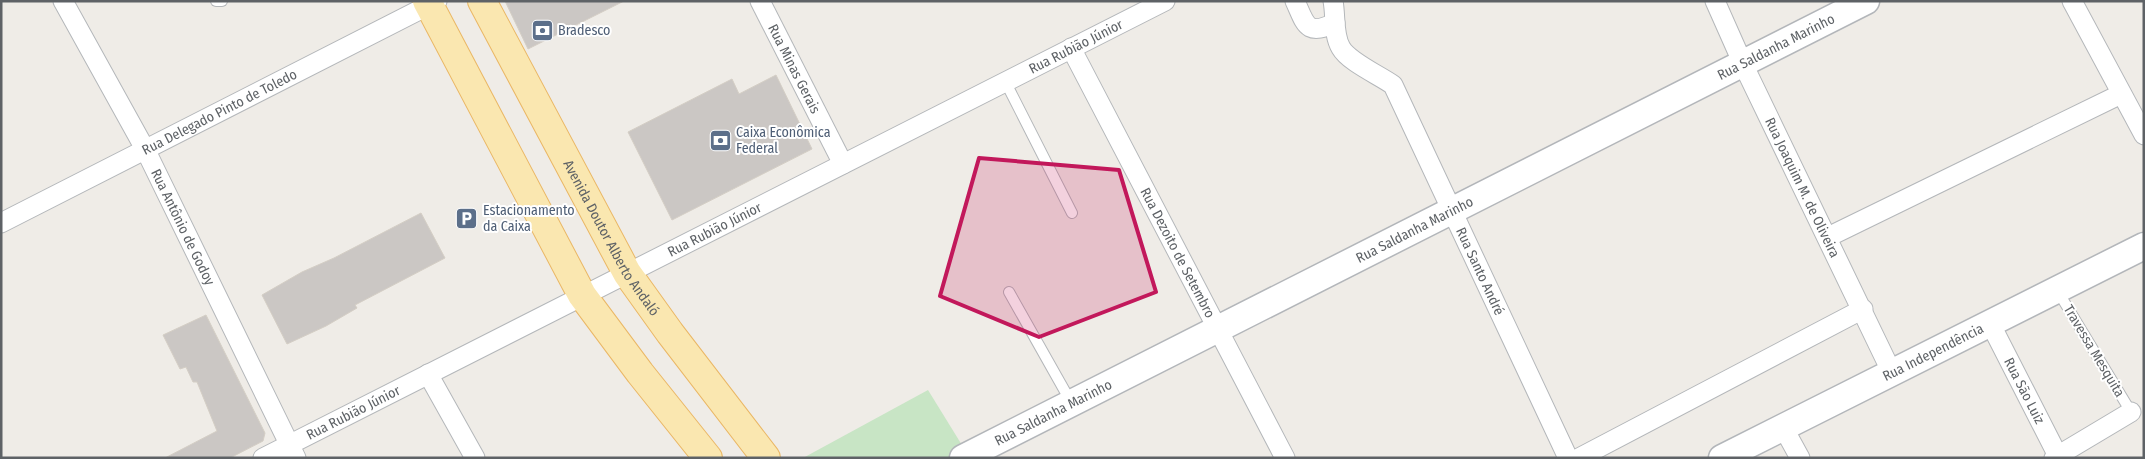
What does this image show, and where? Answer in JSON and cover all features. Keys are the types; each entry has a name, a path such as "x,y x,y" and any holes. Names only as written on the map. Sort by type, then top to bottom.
{"main road":[{"name":"Avenida Doutor Alberto Andaló","path":"482,1 627,273 670,333 766,458"},
{"path":"431,3 582,295 640,373 708,458"}],"street":[{"name":"Rua Antônio de Godoy","path":"63,1 145,149 293,451"},
{"name":"Rua Minas Gerais","path":"760,1 842,164"},
{"name":"Rua Rubião Júnior","path":"263,458 293,451 428,374 1072,48 1139,7 1165,1"},
{"path":"1295,1 1304,23 1313,29 1320,30 1334,23"},
{"name":"Rua Santo André","path":"1333,1 1334,23 1341,49 1355,62 1379,74 1393,85 1568,458"},
{"name":"Rua Joaquim M. de Oliveira","path":"1715,1 1743,64 1892,372"},
{"name":"Rua Saldanha Marinho","path":"963,458 1866,1"},
{"path":"2072,1 2144,135"},
{"name":"Rua Delegado Pinto de Toledo","path":"1,223 431,3"},
{"name":"Rua Dezoito de Setembro","path":"1072,48 1285,458"},
{"path":"1828,237 2121,94"},
{"name":"Rua Independência","path":"1722,458 2144,246"},
{"path":"1579,458 1863,309"},
{"name":"Rua São Luiz","path":"1990,324 2057,457"},
{"path":"428,374 475,458"},
{"path":"2057,457 2131,412"},
{"path":"1783,427 1800,458"}],"lane":[{"path":"216,1 222,1"},
{"path":"1005,81 1072,213"},
{"name":"Travessa Mesquita","path":"2057,290 2131,412"},
{"path":"1010,292 1072,403"}],"highlighted area":[{"path":"979,158 1119,170 1156,292 1039,337 940,296"}],"green space":[{"path":"928,390 965,450 949,458 803,458"}],"building":[{"name":"Bradesco","path":"505,1 624,1 528,49"},
{"name":"Caixa Econômica Federal","path":"776,75 812,149 672,220 628,132 732,79 739,94"},
{"path":"421,213 445,258 355,305 357,308 326,326 287,344 262,295 302,272 334,258"},
{"path":"206,315 265,433 263,441 230,458 165,458 217,431 197,382 193,382 186,367 180,369 163,335"}],"place":[{"name":"Bradesco","path":"542,30"},
{"name":"Caixa Econômica Federal","path":"720,140"},
{"name":"Estacionamento da Caixa","path":"467,218"}]}
